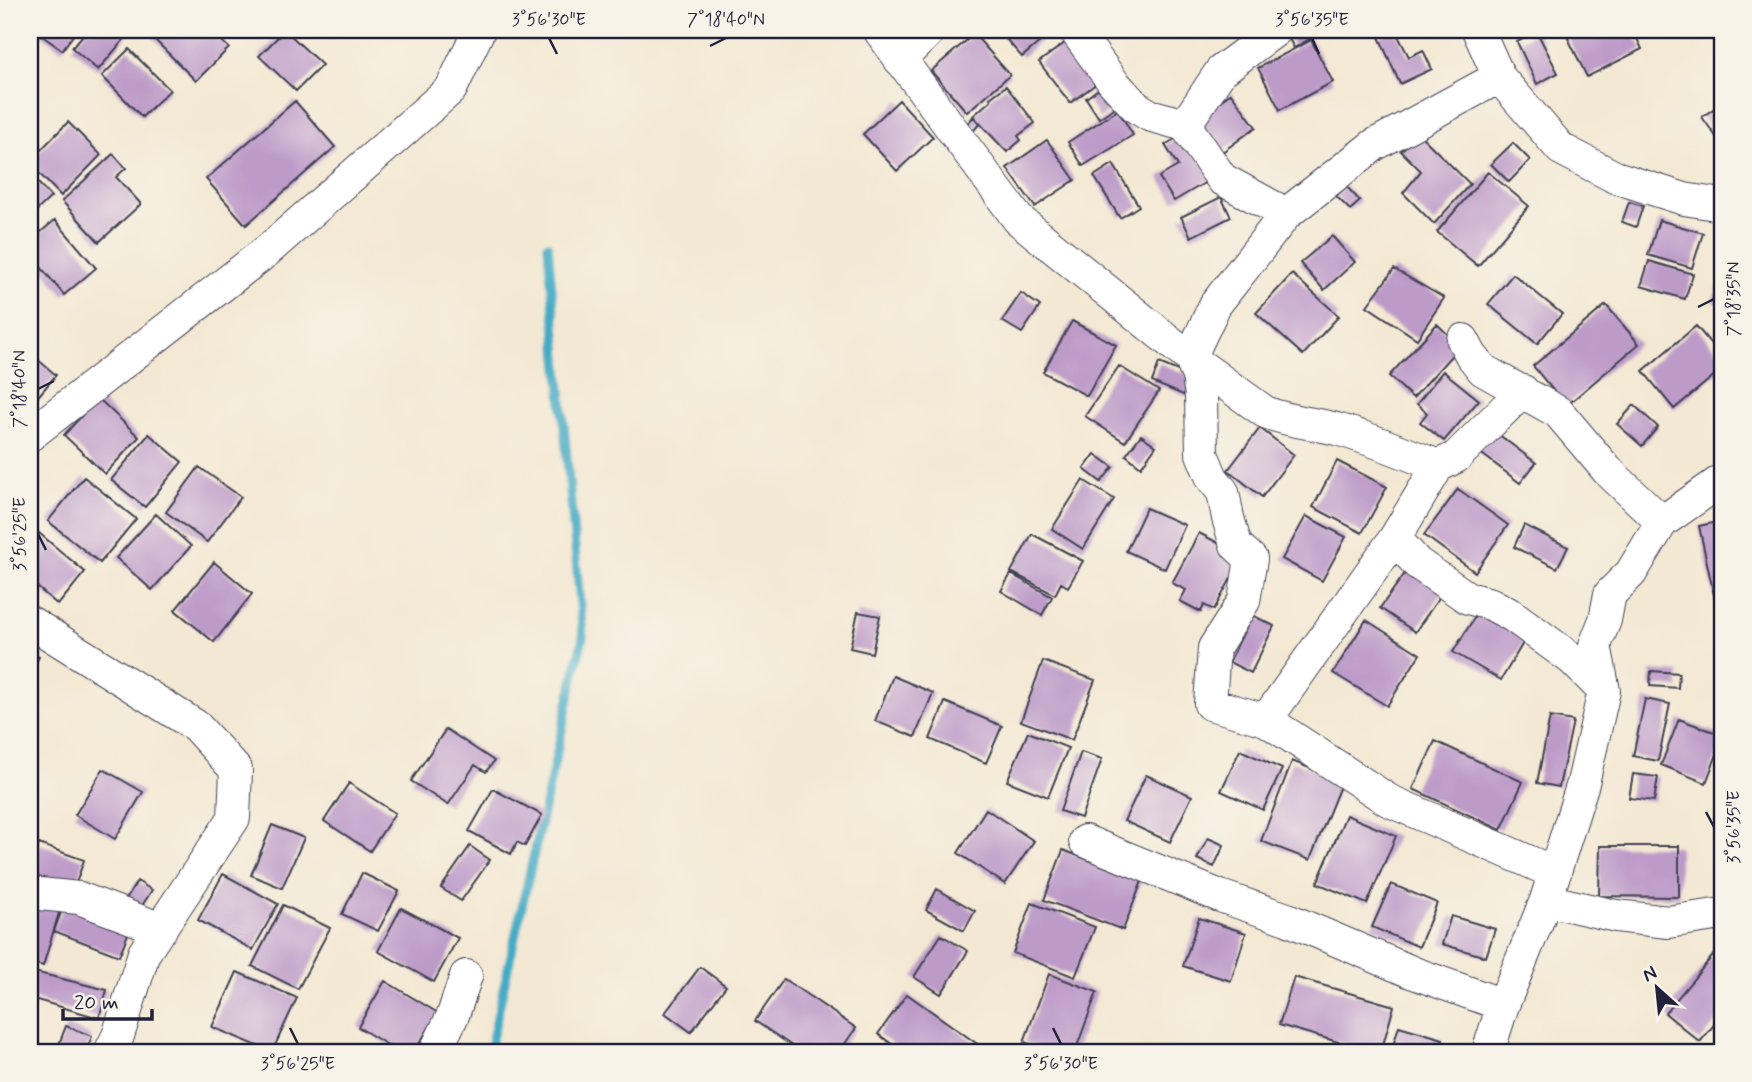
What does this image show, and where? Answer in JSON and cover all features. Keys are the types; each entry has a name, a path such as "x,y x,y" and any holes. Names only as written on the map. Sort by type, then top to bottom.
{"street":[{"path":"30,435 268,250 451,89 479,30"},
{"path":"880,30 1018,219 1190,358 1272,415 1363,438 1438,466"},
{"path":"900,60 930,30"},
{"path":"1075,30 1113,82 1136,107 1149,115 1185,125 1222,179 1286,214"},
{"path":"1185,125 1222,71 1276,30"},
{"path":"1478,30 1499,77 1560,149 1615,177 1684,199 1722,205"},
{"path":"1190,358 1216,305 1286,214 1374,145 1499,77"},
{"path":"1463,340 1483,370 1558,412 1607,470 1662,522"},
{"path":"1190,358 1198,376 1201,396 1202,454 1212,478 1223,492 1227,518 1237,545 1251,559 1244,601 1214,648 1210,704 1266,720 1388,800 1550,887 1616,915 1668,922 1722,914"},
{"path":"1266,720 1395,538 1438,466 1456,457 1523,391"},
{"path":"1489,1052 1503,1005 1550,887 1583,783 1604,691 1595,645 1605,620 1610,594 1631,573 1662,522 1722,480"},
{"path":"1395,538 1417,564 1468,597 1491,604 1513,616 1572,659 1604,691"},
{"path":"30,622 196,726 236,770 234,818 144,953 118,1036 110,1052"},
{"path":"1085,841 1220,896 1287,919 1414,973 1503,1005"},
{"path":"30,893 79,898 161,929"},
{"path":"435,1052 453,1015 466,976"}],"building":[{"path":"34,30 77,30 62,50"},
{"path":"87,30 132,30 98,70 72,48"},
{"path":"210,30 229,48 196,81 146,31"},
{"path":"285,30 322,65 296,91 259,56"},
{"path":"998,30 1054,30 1022,57"},
{"path":"1307,30 1311,38 1294,48 1285,31"},
{"path":"1395,30 1409,57 1423,50 1432,69 1400,84 1379,37"},
{"path":"1564,30 1633,30 1642,49 1587,77"},
{"path":"1722,30 1722,49 1713,32"},
{"path":"1537,32 1558,73 1537,84 1517,42"},
{"path":"974,34 1010,75 967,112 931,71"},
{"path":"1069,40 1100,81 1070,103 1039,62"},
{"path":"1311,40 1333,82 1280,110 1258,68"},
{"path":"129,49 170,90 142,117 102,76"},
{"path":"1006,86 1035,123 1018,136 1021,140 1007,152 973,116"},
{"path":"1103,86 1117,106 1099,118 1086,98"},
{"path":"1231,93 1256,127 1217,156 1192,122"},
{"path":"899,100 933,137 897,171 863,134"},
{"path":"295,101 335,147 246,225 206,179"},
{"path":"1722,103 1722,145 1702,117"},
{"path":"1118,110 1133,135 1083,166 1068,142"},
{"path":"973,117 980,123 970,135 963,129"},
{"path":"68,122 101,155 61,196 30,161"},
{"path":"1185,133 1213,178 1174,201 1159,177 1178,166 1165,145"},
{"path":"1419,134 1470,184 1434,224 1403,193 1421,171 1401,151"},
{"path":"1047,140 1075,180 1035,207 1007,168"},
{"path":"1513,143 1530,160 1509,182 1491,164"},
{"path":"113,154 126,168 116,177 141,204 99,242 62,201"},
{"path":"1113,164 1139,206 1120,218 1094,176"},
{"path":"1488,172 1529,206 1478,266 1437,232"},
{"path":"30,174 51,197 30,217"},
{"path":"1346,186 1360,201 1350,210 1336,196"},
{"path":"1221,197 1231,217 1191,237 1181,217"},
{"path":"1629,202 1643,206 1636,227 1622,222"},
{"path":"55,220 96,268 64,295 30,254 30,241"},
{"path":"1659,220 1703,233 1692,268 1648,255"},
{"path":"1332,236 1355,262 1324,290 1300,263"},
{"path":"1649,261 1693,274 1685,299 1641,286"},
{"path":"1394,269 1444,298 1417,339 1367,306"},
{"path":"1292,274 1339,316 1303,355 1256,313"},
{"path":"1513,274 1562,314 1537,344 1488,304"},
{"path":"1722,279 1722,306 1712,301"},
{"path":"1021,293 1040,306 1022,333 1002,321"},
{"path":"1606,305 1639,344 1566,406 1533,366"},
{"path":"1072,321 1116,345 1087,396 1043,372"},
{"path":"1437,324 1460,346 1413,398 1389,376"},
{"path":"1696,326 1722,357 1722,369 1674,409 1643,371"},
{"path":"30,353 56,375 30,406"},
{"path":"1159,363 1195,378 1188,397 1152,382"},
{"path":"1119,366 1159,391 1125,442 1085,416"},
{"path":"1443,371 1479,400 1444,441 1420,422 1427,413 1417,404"},
{"path":"98,398 139,437 105,474 64,435"},
{"path":"1634,405 1658,427 1642,446 1617,424"},
{"path":"1260,428 1294,455 1262,497 1228,470"},
{"path":"1494,431 1536,463 1520,483 1478,451"},
{"path":"149,434 182,462 145,507 111,480"},
{"path":"1141,435 1156,446 1141,467 1126,455"},
{"path":"1095,454 1113,467 1101,482 1084,469"},
{"path":"1337,461 1387,487 1362,533 1313,507"},
{"path":"199,467 241,497 207,542 166,512"},
{"path":"84,477 136,519 100,563 48,521"},
{"path":"1083,480 1114,499 1083,549 1052,529"},
{"path":"1458,489 1508,525 1475,572 1424,535"},
{"path":"1146,508 1185,525 1165,569 1126,551"},
{"path":"156,514 191,546 152,590 116,558"},
{"path":"1306,516 1346,537 1322,581 1282,559"},
{"path":"1722,521 1722,598 1715,600 1699,526"},
{"path":"1524,525 1568,547 1557,568 1514,547"},
{"path":"39,533 85,572 58,605 30,581 30,544"},
{"path":"1199,533 1243,556 1214,610 1204,605 1201,612 1180,601 1186,590 1172,583"},
{"path":"1032,534 1083,561 1068,587 1061,583 1055,595 1011,572"},
{"path":"214,562 252,594 214,642 175,610"},
{"path":"1409,568 1443,592 1415,632 1380,608"},
{"path":"1011,574 1052,597 1042,615 1001,591"},
{"path":"1479,610 1526,638 1501,680 1453,652"},
{"path":"858,612 880,616 872,653 850,648"},
{"path":"1252,615 1274,626 1251,673 1229,662"},
{"path":"1366,620 1420,654 1387,706 1333,673"},
{"path":"30,652 39,657 30,674"},
{"path":"1043,661 1095,680 1072,740 1021,721"},
{"path":"1651,671 1679,673 1678,688 1650,686"},
{"path":"893,676 933,693 915,737 875,721"},
{"path":"1645,699 1670,704 1658,761 1633,756"},
{"path":"945,702 1002,726 986,763 930,739"},
{"path":"1550,717 1573,721 1559,787 1537,783"},
{"path":"1679,719 1722,735 1706,783 1661,765"},
{"path":"446,729 494,761 486,772 475,765 448,805 411,781"},
{"path":"1028,732 1068,748 1048,797 1007,781"},
{"path":"1435,741 1523,782 1501,830 1413,789"},
{"path":"1240,750 1282,769 1263,810 1221,791"},
{"path":"1081,752 1102,759 1081,818 1060,811"},
{"path":"1292,761 1342,781 1310,860 1261,841"},
{"path":"103,769 143,792 115,839 75,815"},
{"path":"1633,774 1658,777 1654,801 1629,798"},
{"path":"1146,775 1192,796 1170,842 1124,821"},
{"path":"349,783 395,813 370,851 324,821"},
{"path":"493,789 542,815 525,846 517,842 511,854 469,831"},
{"path":"986,809 1034,841 1005,884 958,853"},
{"path":"1346,815 1396,836 1367,904 1317,883"},
{"path":"272,825 304,838 282,888 251,875"},
{"path":"1208,838 1224,845 1214,867 1197,859"},
{"path":"39,844 84,860 74,889 30,874"},
{"path":"470,846 490,860 461,901 441,888"},
{"path":"1600,846 1679,846 1679,897 1599,896"},
{"path":"1063,850 1142,881 1123,930 1044,900"},
{"path":"362,873 399,891 378,931 342,914"},
{"path":"223,874 278,904 253,950 198,920"},
{"path":"137,881 152,890 138,912 123,904"},
{"path":"1391,884 1437,903 1419,947 1372,927"},
{"path":"937,889 975,911 964,931 926,910"},
{"path":"1032,903 1095,927 1075,977 1013,953"},
{"path":"30,904 61,906 43,966 30,962"},
{"path":"64,904 130,929 119,956 54,931"},
{"path":"283,905 330,928 298,989 252,966"},
{"path":"401,908 458,938 434,982 378,951"},
{"path":"1451,916 1495,929 1486,957 1442,944"},
{"path":"1199,918 1246,933 1231,981 1183,966"},
{"path":"941,935 968,951 941,994 914,977"},
{"path":"1716,952 1722,957 1722,1015 1700,1042 1665,1013"},
{"path":"700,967 726,986 691,1032 665,1013"},
{"path":"30,971 107,990 99,1018 30,998"},
{"path":"237,972 297,998 272,1052 212,1027"},
{"path":"1049,974 1097,992 1075,1052 1053,1052 1024,1042"},
{"path":"1294,977 1394,1006 1381,1052 1279,1025"},
{"path":"784,979 856,1028 839,1052 801,1052 755,1021"},
{"path":"385,981 438,1013 414,1052 399,1052 358,1027"},
{"path":"907,994 983,1048 980,1052 903,1052 878,1034"},
{"path":"66,1026 92,1036 86,1052 56,1052"},
{"path":"1399,1026 1443,1039 1439,1052 1391,1052"}],"waterway":[{"path":"489,1052 583,637 548,245"}]}
